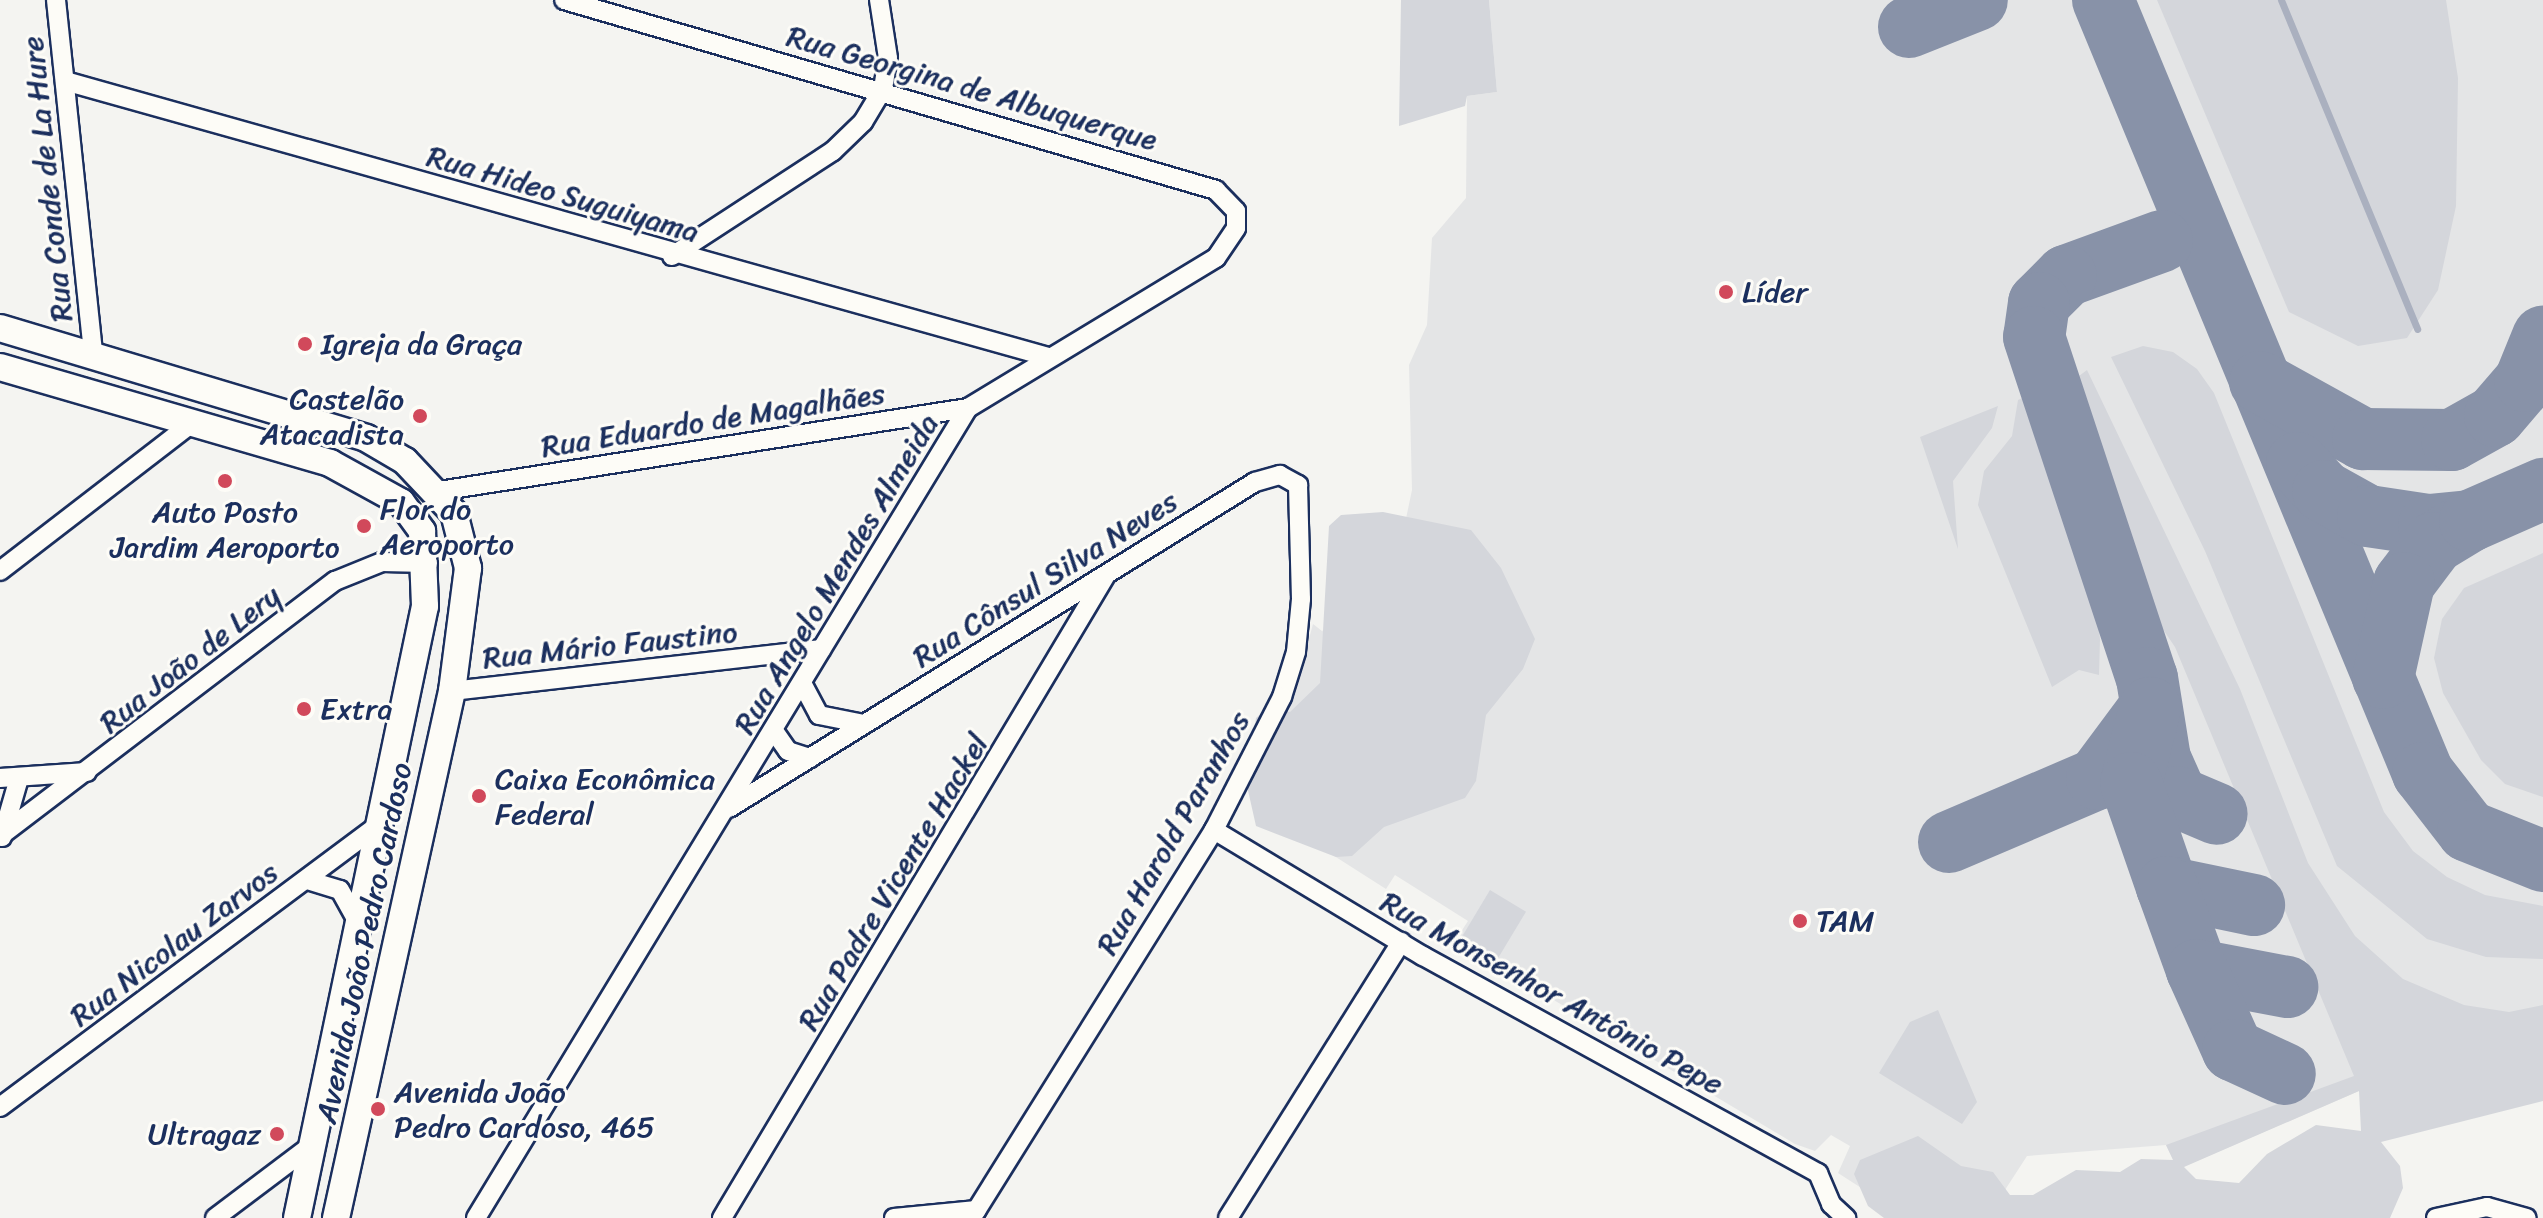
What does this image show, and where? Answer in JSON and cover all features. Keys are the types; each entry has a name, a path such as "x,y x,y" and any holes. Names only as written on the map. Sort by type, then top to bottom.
{"main road":[{"name":"Avenida João Pedro Cardoso","path":"0,328 93,353 366,438 439,491 454,513 468,568 452,691 336,1218"},
{"name":"Avenida João Pedro Cardoso","path":"0,367 372,481 422,531 428,563 380,824 297,1218"}],"street":[{"name":"Rua Conde de La Hure","path":"56,0 93,353"},
{"name":"Rua Georgina de Albuquerque","path":"564,0 883,89 1216,190 1236,211 1233,239"},
{"path":"672,256 833,151 883,89 888,58 879,0"},
{"name":"Rua Hideo Suguiyama","path":"65,81 672,256 1048,357"},
{"name":"Rua Eduardo de Magalhães","path":"439,491 968,408 1216,258 1233,239"},
{"name":"Rua Angelo Mendes Almeida","path":"476,1218 729,808 968,408"},
{"path":"0,571 191,424"},
{"name":"Rua Harold Paranhos","path":"974,1214 1214,830 1296,652 1302,492 1280,475 1255,482"},
{"name":"Rua Cônsul Silva Neves","path":"729,808 1255,482"},
{"name":"Rua João de Lery","path":"1,838 335,581 382,562 428,563"},
{"name":"Rua Padre Vicente Hackel","path":"722,1218 1107,572"},
{"name":"Rua Mário Faustino","path":"452,691 822,649"},
{"path":"802,683 819,715 864,724"},
{"path":"774,731 788,751 810,758"},
{"path":"0,778 90,772"},
{"path":"1,838 19,778"},
{"name":"Rua Nicolau Zarvos","path":"0,1107 380,824"},
{"name":"Rua Monsenhor Antônio Pepe","path":"1214,830 1401,942 1818,1173 1846,1218"},
{"path":"307,880 340,890 359,926"},
{"path":"1228,1218 1401,942"},
{"path":"215,1218 312,1145"},
{"path":"2436,1218 2487,1207 2527,1218"},
{"path":"894,1218 974,1214"}],"shaded area":[{"path":"1401,0 1489,0 1497,92 1467,96 1465,106 1399,126"},
{"path":"1489,0 2543,0 2543,1101 2359,1091 2178,1169 2166,1145 2027,1156 2003,1193 1908,1218 1838,1173 1850,1146 1831,1135 1815,1151 1795,1144 1455,941 1468,921 1395,875 1386,889 1262,810 1313,624 1322,631 1391,590 1412,490 1409,365 1427,325 1432,238 1466,198 1467,96 1497,92"},
{"path":"2157,0 2446,0 2458,78 2456,206 2438,290 2407,338 2358,346 2289,312"},
{"path":"2143,346 2173,352 2197,369 2214,393 2384,812 2413,851 2447,877 2485,895 2543,906 2543,959 2486,957 2427,939 2337,866 2205,551 2111,357"},
{"path":"2087,370 2240,689 2308,863 2355,936 2403,979 2464,1005 2509,1012 2543,1005 2543,1101 2381,1142 2400,1166 2403,1188 2390,1218 1884,1218 1868,1206 1854,1174 1860,1160 1918,1136 1961,1166 1993,1172 2010,1195 2033,1195 2076,1170 2120,1172 2141,1159 2173,1160 2166,1145 2354,1076 2175,647 2131,582 2093,462 2079,376","holes":["2359,1091 2361,1131 2316,1125 2267,1154 2239,1183 2196,1179 2184,1167"]},
{"path":"2027,396 2094,590 2100,639 2099,675 2079,670 2052,687 1978,505 1984,471 2012,436 2018,400"},
{"path":"1998,406 1992,428 1953,481 1958,549 1920,437"},
{"path":"1383,512 1471,530 1501,568 1535,639 1523,669 1486,715 1476,781 1465,798 1384,827 1352,856 1336,857 1256,826 1247,786 1256,718 1269,707 1290,712 1320,683 1329,526 1341,515"},
{"path":"2543,553 2543,797 2505,784 2481,760 2443,693 2434,658 2442,619 2464,588"},
{"path":"1490,890 1526,912 1494,965 1458,943"},
{"path":"1938,1010 1977,1102 1962,1124 1879,1073 1910,1022"}],"waterway":[{"path":"2281,0 2417,329"}],"taxiway":[{"path":"1909,27 1977,0"},
{"path":"2103,0 2423,773 2468,831 2543,861"},
{"path":"2162,241 2066,276 2039,303 2034,337 2147,678 2160,759 2177,797 2217,814"},
{"path":"2260,382 2363,439 2452,440 2495,416 2525,381 2543,337"},
{"path":"2297,463 2323,491 2368,516 2429,525 2470,521 2434,543 2404,583 2383,678"},
{"path":"2470,521 2543,489"},
{"path":"1949,842 2097,779 2150,708 2131,783 2167,887 2254,905"},
{"path":"2167,887 2197,970 2287,987"},
{"path":"2197,970 2233,1050 2285,1074"}],"place":[{"name":"Líder","path":"1726,292"},
{"name":"Igreja da Graça","path":"305,344"},
{"name":"Castelão Atacadista","path":"420,416"},
{"name":"Auto Posto Jardim Aeroporto","path":"225,481"},
{"name":"Flor do Aeroporto","path":"364,526"},
{"name":"Extra","path":"304,709"},
{"name":"Caixa Econômica Federal","path":"479,796"},
{"name":"TAM","path":"1800,921"},
{"name":"Avenida João Pedro Cardoso, 465","path":"378,1109"},
{"name":"Ultragaz","path":"277,1134"}]}
